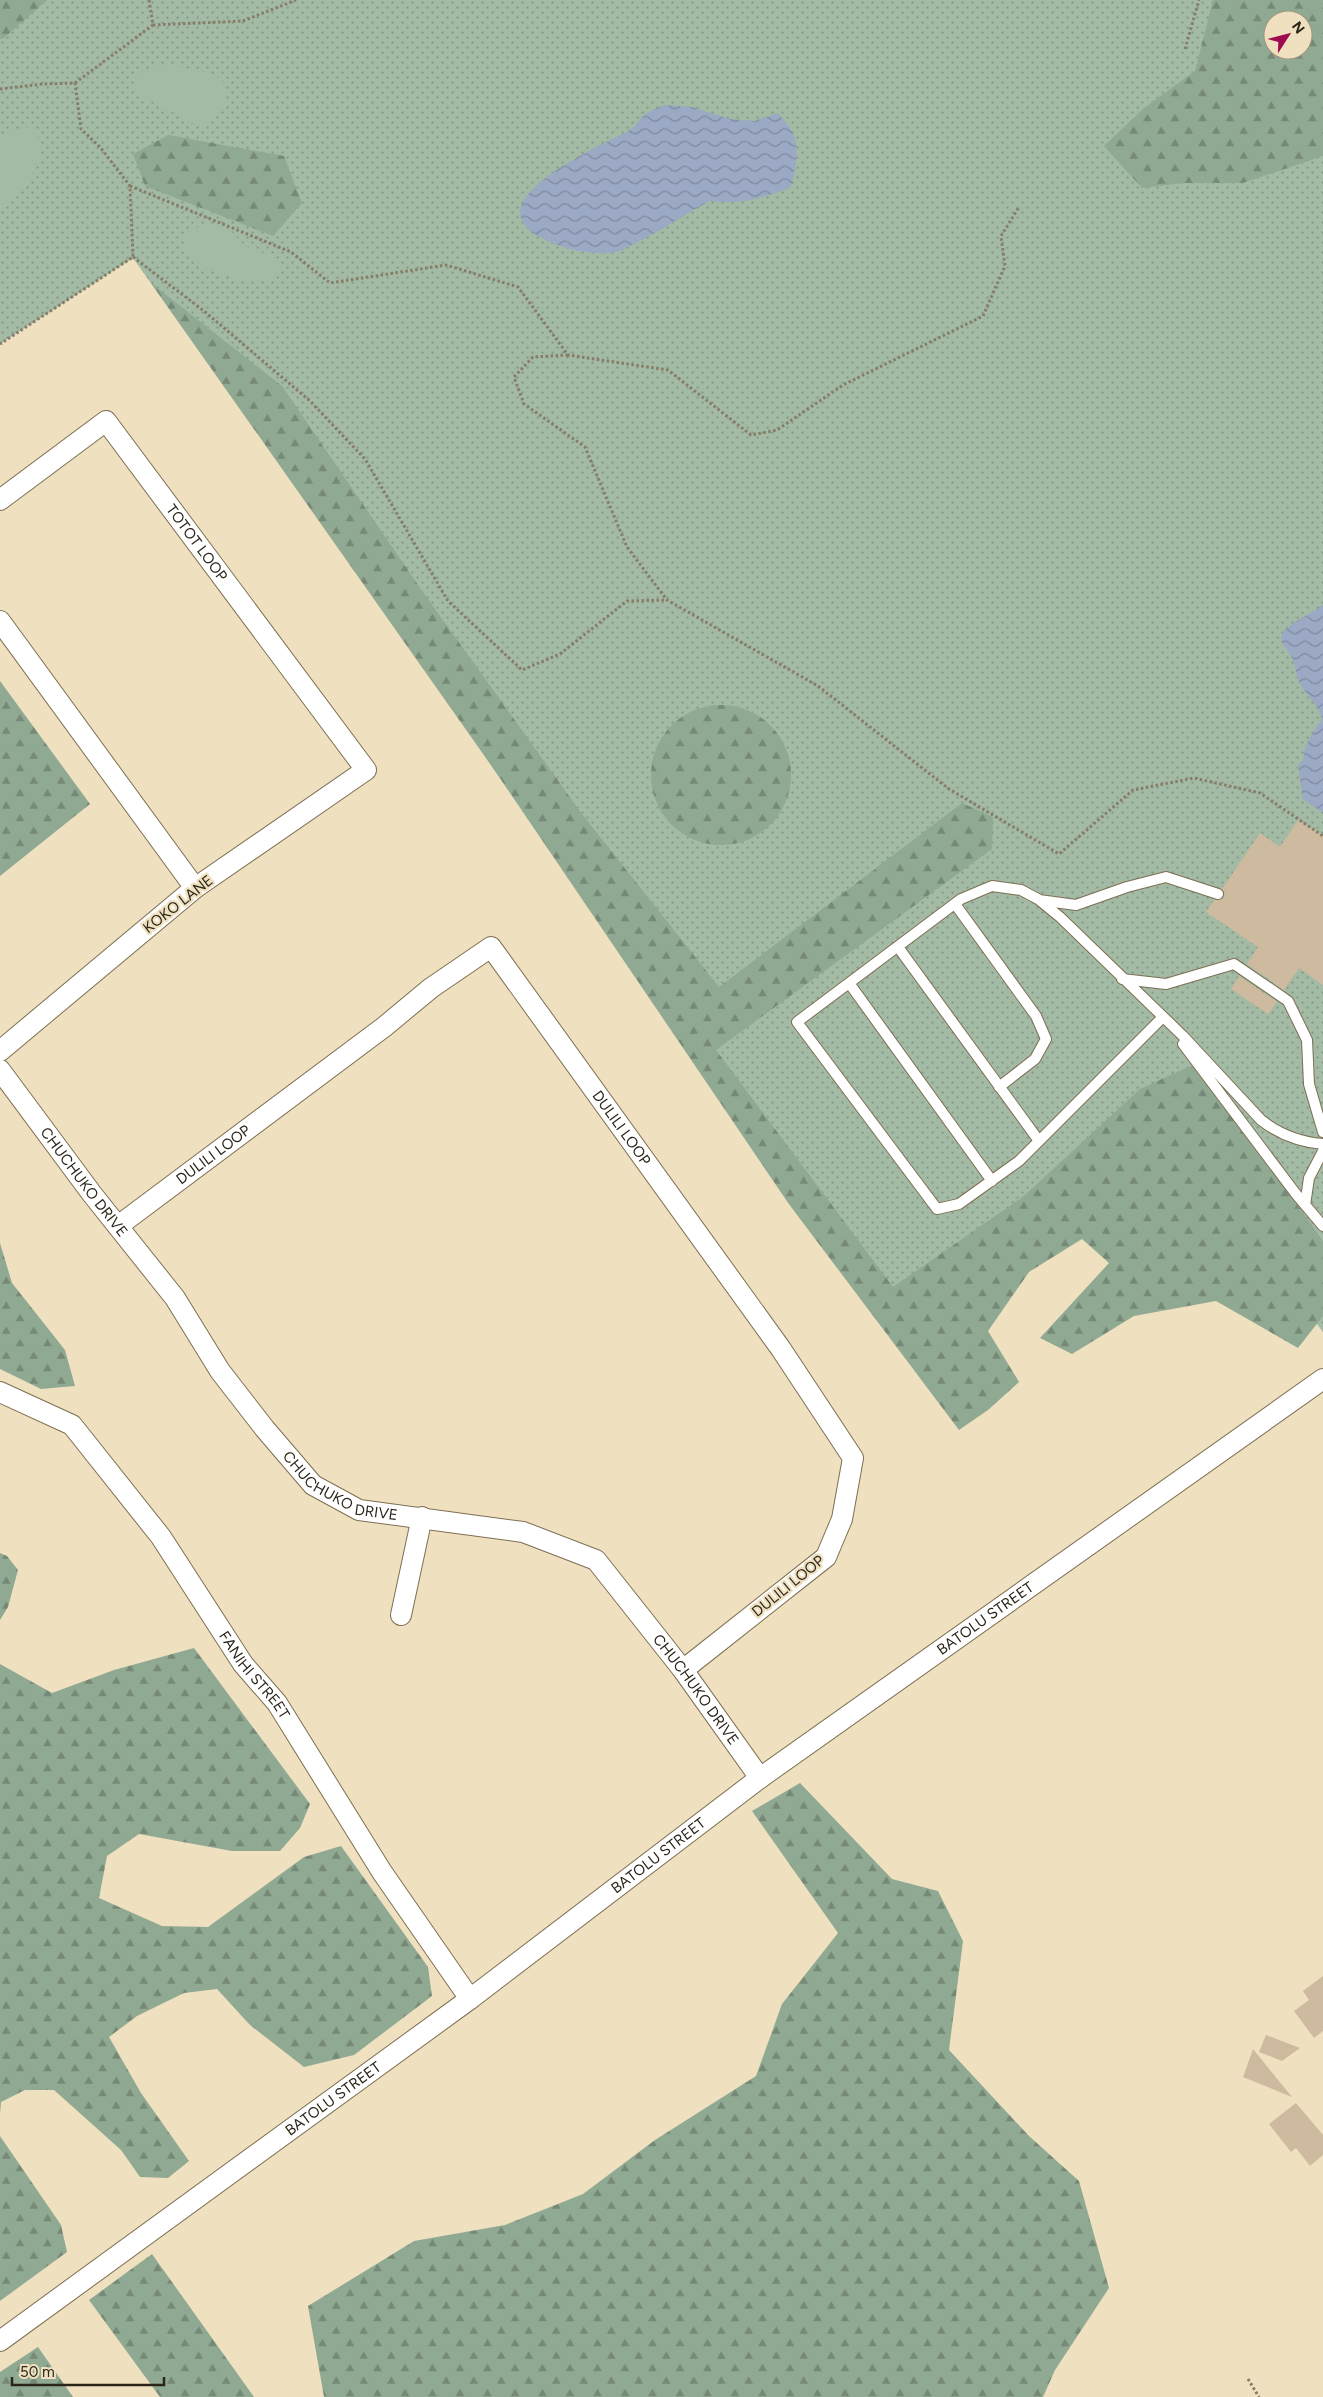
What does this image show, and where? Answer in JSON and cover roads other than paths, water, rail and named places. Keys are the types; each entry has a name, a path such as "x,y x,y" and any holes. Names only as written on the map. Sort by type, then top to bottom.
{"street":[{"name":"TOTOT LOOP","path":"0,500 106,421 366,770"},
{"path":"0,621 196,888"},
{"name":"KOKO LANE","path":"0,1051 196,888 366,770"},
{"name":"DULILI LOOP","path":"118,1226 377,1033 431,988 491,947 781,1349 853,1458 842,1519 826,1557 683,1670"},
{"name":"CHUCHUKO DRIVE","path":"0,1070 175,1298 220,1370 265,1429 313,1485 359,1510 523,1532 596,1560 683,1670 760,1778"},
{"name":"BATOLU STREET","path":"0,2341 470,1999 760,1778 1323,1379"},
{"name":"FANIHI STREET","path":"0,1392 72,1425 161,1537 243,1664 277,1703 382,1872 470,1999"},
{"path":"401,1615 422,1517"}],"lane":[{"path":"1038,899 1076,905 1127,887 1166,877 1218,894"},
{"path":"1162,1018 1019,1161 959,1204 937,1208 797,1022 955,904 992,886 1021,890 1038,899 1060,917 1154,1008 1273,1130 1288,1137 1323,1144"},
{"path":"955,904 1036,1016 1046,1039 1036,1059 1000,1087"},
{"path":"898,947 1039,1141"},
{"path":"1122,979 1166,984 1234,964 1288,1001 1307,1040 1309,1084 1323,1132"},
{"path":"849,983 992,1181"},
{"path":"1154,1008 1323,1226"},
{"path":"1305,1205 1309,1178 1323,1151"}],"water":[{"path":"665,105 692,107 730,119 755,121 777,113 795,138 797,156 791,187 751,200 731,202 709,201 653,234 616,252 598,253 568,248 542,238 524,224 521,208 530,192 570,162 631,129 647,113"},
{"path":"1323,605 1322,812 1303,799 1298,765 1303,761 1309,739 1322,720 1321,715 1300,683 1294,661 1281,639 1286,629"}]}
